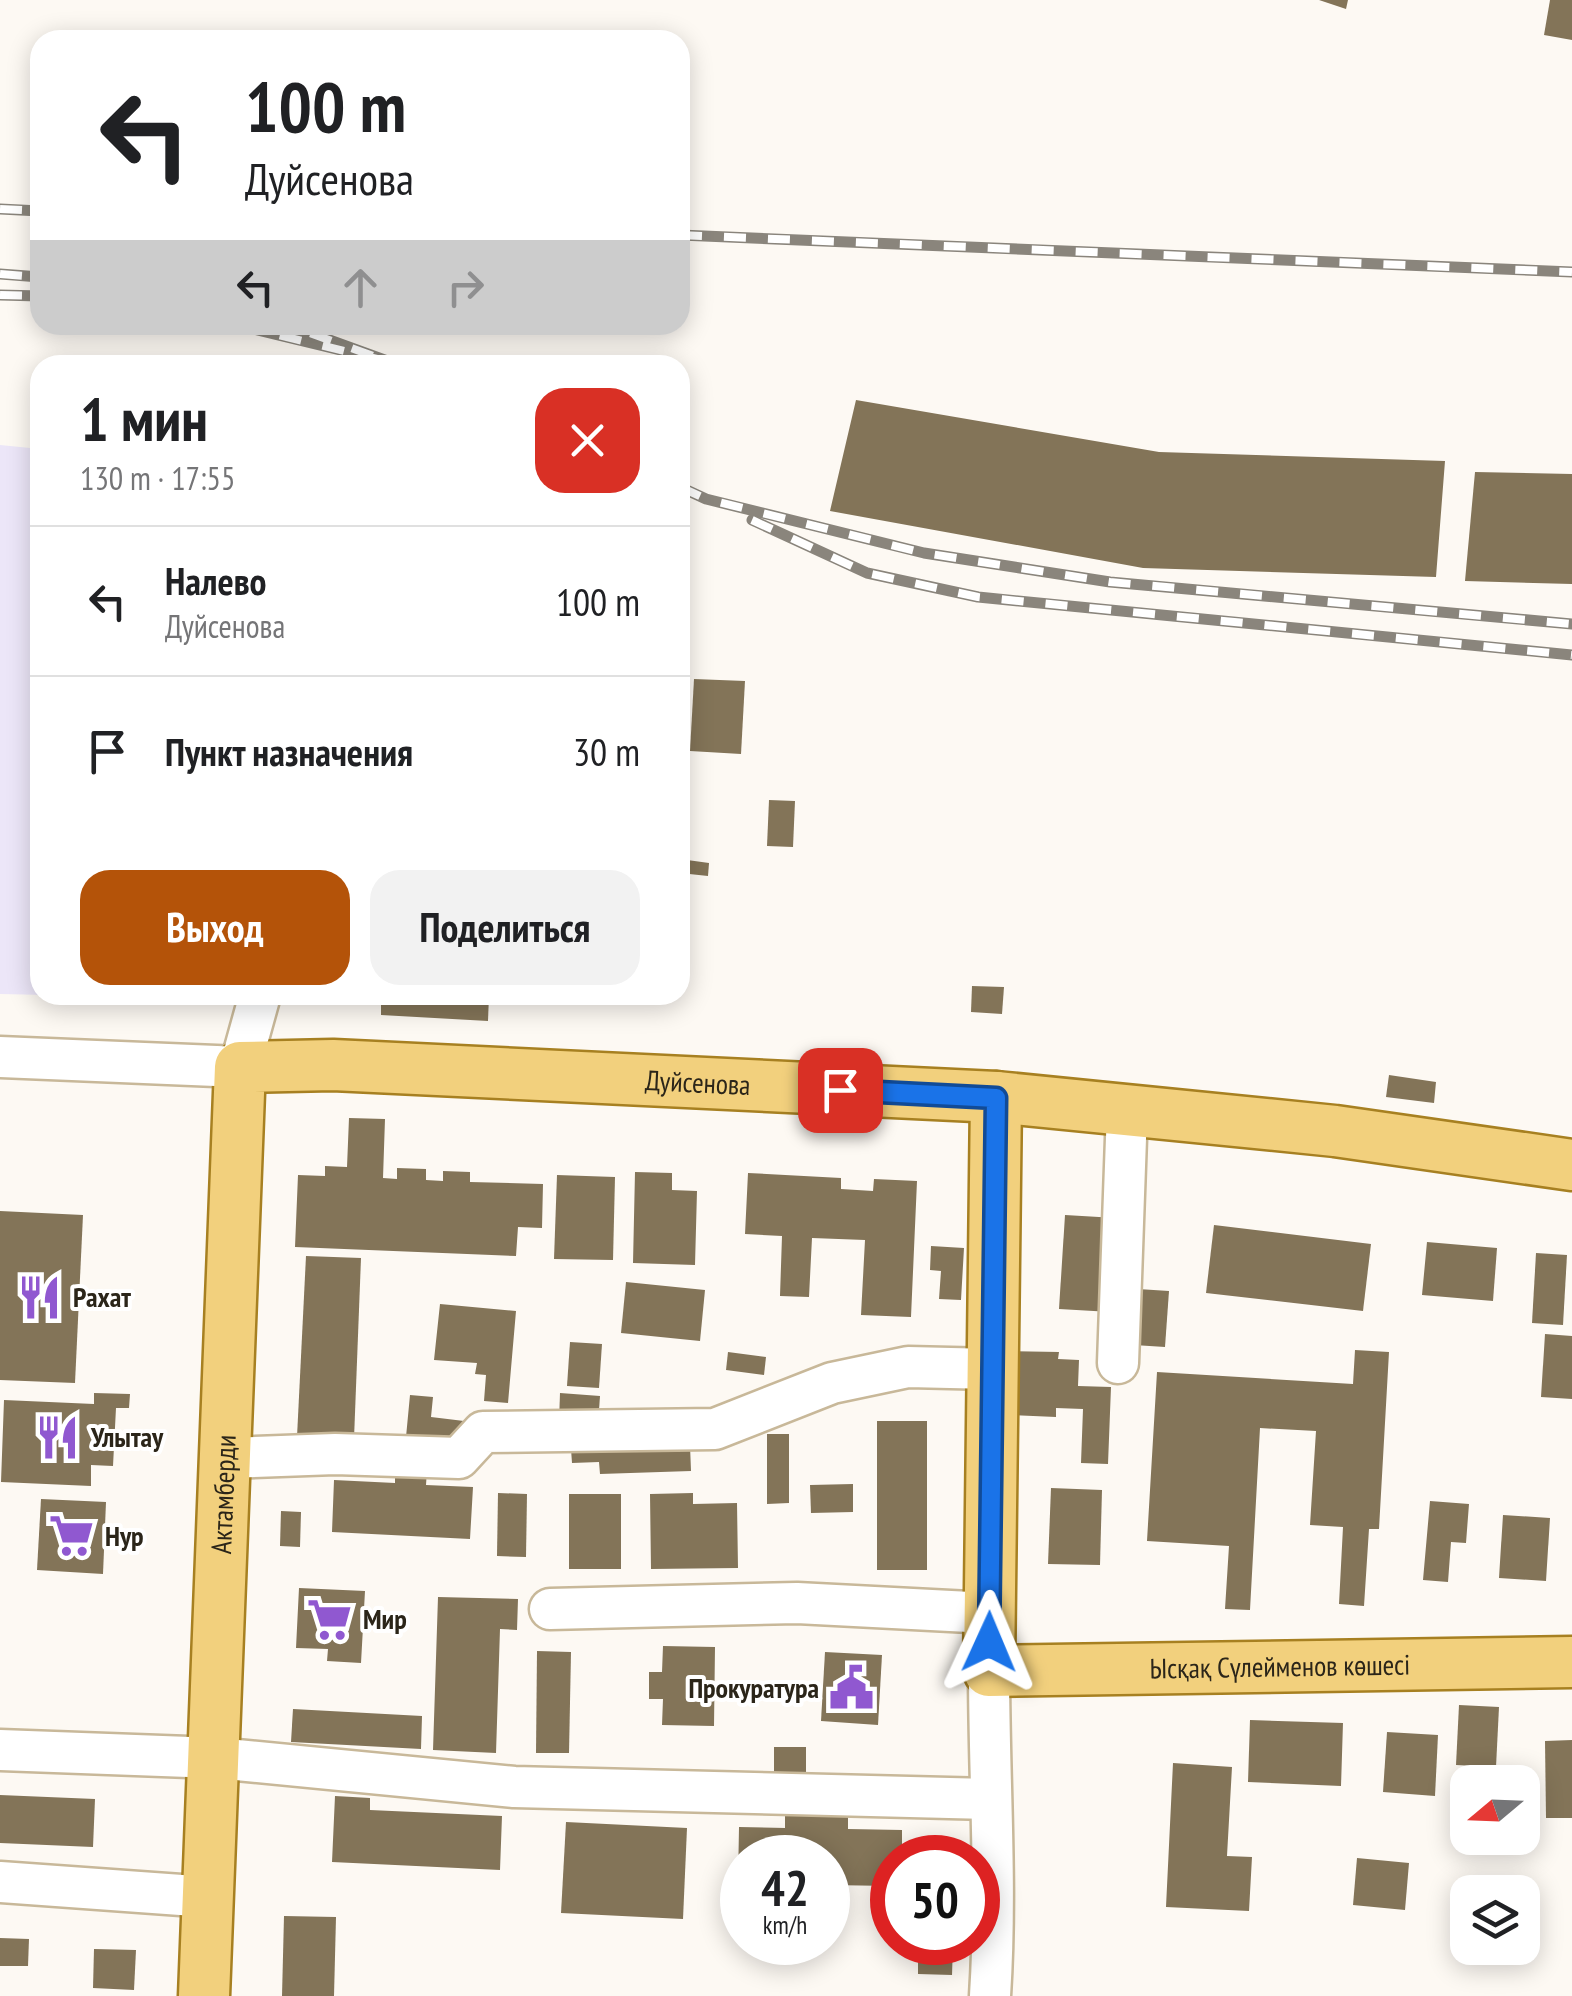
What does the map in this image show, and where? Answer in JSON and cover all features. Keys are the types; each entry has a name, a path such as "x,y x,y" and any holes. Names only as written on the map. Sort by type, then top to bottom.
{"main road":[{"name":"Дуйсенова","path":"240,1067 333,1065 996,1098 1335,1131 1572,1165"},
{"name":"Актамберди","path":"204,1996 240,1067"},
{"path":"988,1670 996,1098"},
{"name":"Ысқақ Сүлейменов көшесі","path":"988,1670 1572,1662"}],"street":[{"name":"Актамберди","path":"240,1067 257,1005"},
{"name":"Дуйсенова","path":"0,1057 240,1067"},
{"path":"1118,1363 1127,1110"},
{"path":"226,1458 335,1454 460,1458 484,1432 715,1429 851,1379 908,1367 992,1369"},
{"path":"550,1609 797,1602 990,1613"},
{"path":"988,1670 988,1799 994,1920 990,1996"},
{"path":"0,1750 216,1758 514,1787 988,1799"},
{"path":"0,1882 209,1897"}],"shaded area":[{"path":"0,445 30,448 30,995 0,994"}],"building":[{"path":"1319,0 1348,0 1346,9"},
{"path":"1550,0 1572,0 1572,40 1544,35"},
{"path":"856,400 1159,452 1445,461 1436,577 1143,568 830,511"},
{"path":"1475,472 1572,474 1572,584 1465,581"},
{"path":"694,679 745,681 741,754 690,751"},
{"path":"769,800 795,801 793,847 767,846"},
{"path":"690,860 709,863 708,876 690,874"},
{"path":"972,986 1004,987 1002,1014 971,1012"},
{"path":"381,1005 489,1005 488,1021 381,1015"},
{"path":"1389,1075 1436,1082 1434,1103 1386,1097"},
{"path":"349,1118 385,1119 383,1178 397,1179 397,1168 426,1169 426,1180 443,1181 443,1171 470,1172 470,1182 543,1184 542,1228 518,1227 516,1256 295,1247 298,1175 325,1176 325,1166 347,1167"},
{"path":"635,1172 672,1173 672,1190 697,1191 695,1265 633,1263"},
{"path":"748,1173 841,1178 841,1189 873,1191 874,1179 917,1181 911,1317 861,1315 865,1240 812,1238 809,1297 780,1296 782,1236 745,1234"},
{"path":"557,1175 615,1177 613,1260 554,1259"},
{"name":"Рахат","path":"0,1211 83,1215 75,1383 0,1380"},
{"path":"1065,1215 1116,1218 1111,1312 1059,1309"},
{"path":"1214,1225 1371,1244 1363,1311 1206,1293"},
{"path":"1427,1242 1497,1248 1493,1301 1422,1295"},
{"path":"931,1246 964,1248 961,1300 939,1299 941,1271 930,1270"},
{"path":"1536,1253 1567,1255 1563,1325 1532,1323"},
{"path":"306,1256 361,1258 354,1439 297,1437"},
{"path":"626,1282 705,1290 700,1341 621,1333"},
{"path":"1138,1289 1169,1291 1165,1347 1134,1345"},
{"path":"440,1304 516,1311 508,1403 484,1401 486,1375 475,1374 477,1363 434,1360"},
{"path":"1545,1334 1572,1336 1572,1399 1541,1397"},
{"path":"570,1342 602,1344 599,1388 567,1386"},
{"path":"1355,1350 1389,1352 1379,1529 1369,1529 1364,1606 1339,1604 1343,1527 1310,1525 1316,1431 1260,1428 1250,1610 1225,1609 1229,1546 1147,1541 1157,1372 1353,1384"},
{"path":"1009,1351 1059,1352 1058,1359 1079,1360 1078,1386 1111,1387 1108,1464 1081,1463 1083,1409 1056,1408 1056,1417 1007,1415"},
{"path":"728,1352 766,1357 764,1375 726,1370"},
{"name":"Улытау","path":"94,1393 130,1394 129,1408 116,1408 113,1466 91,1465 91,1486 1,1482 4,1400 94,1404"},
{"path":"560,1393 600,1396 598,1424 559,1422"},
{"path":"410,1395 433,1397 431,1417 464,1421 462,1442 406,1437"},
{"path":"877,1421 927,1421 927,1570 877,1570"},
{"path":"767,1434 789,1434 789,1503 767,1504"},
{"path":"690,1445 691,1471 600,1474 599,1462 572,1463 571,1449"},
{"path":"395,1469 427,1470 426,1485 473,1487 470,1539 332,1532 334,1480 395,1483"},
{"path":"853,1484 853,1512 811,1513 810,1485"},
{"path":"1051,1488 1102,1490 1100,1565 1048,1564"},
{"path":"498,1493 527,1494 526,1557 497,1556"},
{"path":"693,1493 693,1504 737,1503 738,1568 651,1569 650,1494"},
{"path":"569,1494 621,1494 621,1569 569,1569"},
{"name":"Нур","path":"41,1499 106,1502 103,1574 37,1570"},
{"path":"1430,1501 1469,1504 1466,1543 1451,1542 1448,1582 1423,1580"},
{"path":"281,1511 301,1512 300,1547 280,1546"},
{"path":"1503,1515 1550,1518 1546,1581 1499,1578"},
{"name":"Мир","path":"299,1588 365,1591 361,1663 327,1661 328,1649 296,1648"},
{"path":"438,1597 518,1599 517,1630 500,1629 496,1753 433,1750"},
{"path":"663,1646 715,1647 714,1726 662,1725 663,1699 649,1699 649,1672 662,1672"},
{"path":"537,1651 571,1652 569,1753 536,1753"},
{"name":"Прокуратура","path":"825,1652 882,1655 878,1725 821,1721"},
{"path":"1459,1705 1499,1707 1496,1765 1456,1765"},
{"path":"293,1709 422,1716 421,1749 291,1742"},
{"path":"1250,1720 1343,1723 1341,1786 1248,1782"},
{"path":"1387,1732 1438,1735 1435,1796 1383,1792"},
{"path":"1572,1740 1572,1818 1546,1818 1545,1741"},
{"path":"774,1747 806,1747 806,1773 774,1772"},
{"path":"1173,1763 1232,1767 1227,1856 1252,1857 1249,1911 1166,1907"},
{"path":"0,1795 95,1799 93,1847 0,1843"},
{"path":"335,1796 370,1798 370,1810 502,1816 500,1870 332,1862"},
{"path":"785,1815 848,1816 848,1829 902,1830 902,1835 870,1835 870,1886 850,1885 850,1835 739,1835 739,1827 785,1828"},
{"path":"566,1822 687,1828 683,1919 561,1913"},
{"path":"1357,1858 1409,1863 1405,1910 1353,1905"},
{"path":"284,1916 336,1917 334,1996 282,1996"},
{"path":"0,1938 29,1939 28,1966 0,1966"},
{"path":"94,1949 136,1950 134,1990 93,1988"},
{"path":"918,1965 952,1965 952,1975 918,1974"}],"railway":[{"path":"0,209 30,210"},
{"path":"690,235 1572,272"},
{"path":"0,274 30,276"},
{"path":"0,295 30,296"},
{"path":"278,335 361,355"},
{"path":"316,335 371,355"},
{"path":"690,492 706,499 924,553 1110,582 1572,624"},
{"path":"752,520 867,573 978,597 1572,655"}],"place":[{"name":"Рахат","path":"40,1297"},
{"name":"Улытау","path":"58,1437"},
{"name":"Нур","path":"72,1536"},
{"name":"Мир","path":"330,1619"},
{"name":"Прокуратура","path":"852,1688"}],"route":[{"path":"840,1090 996,1098 989,1642"}]}
